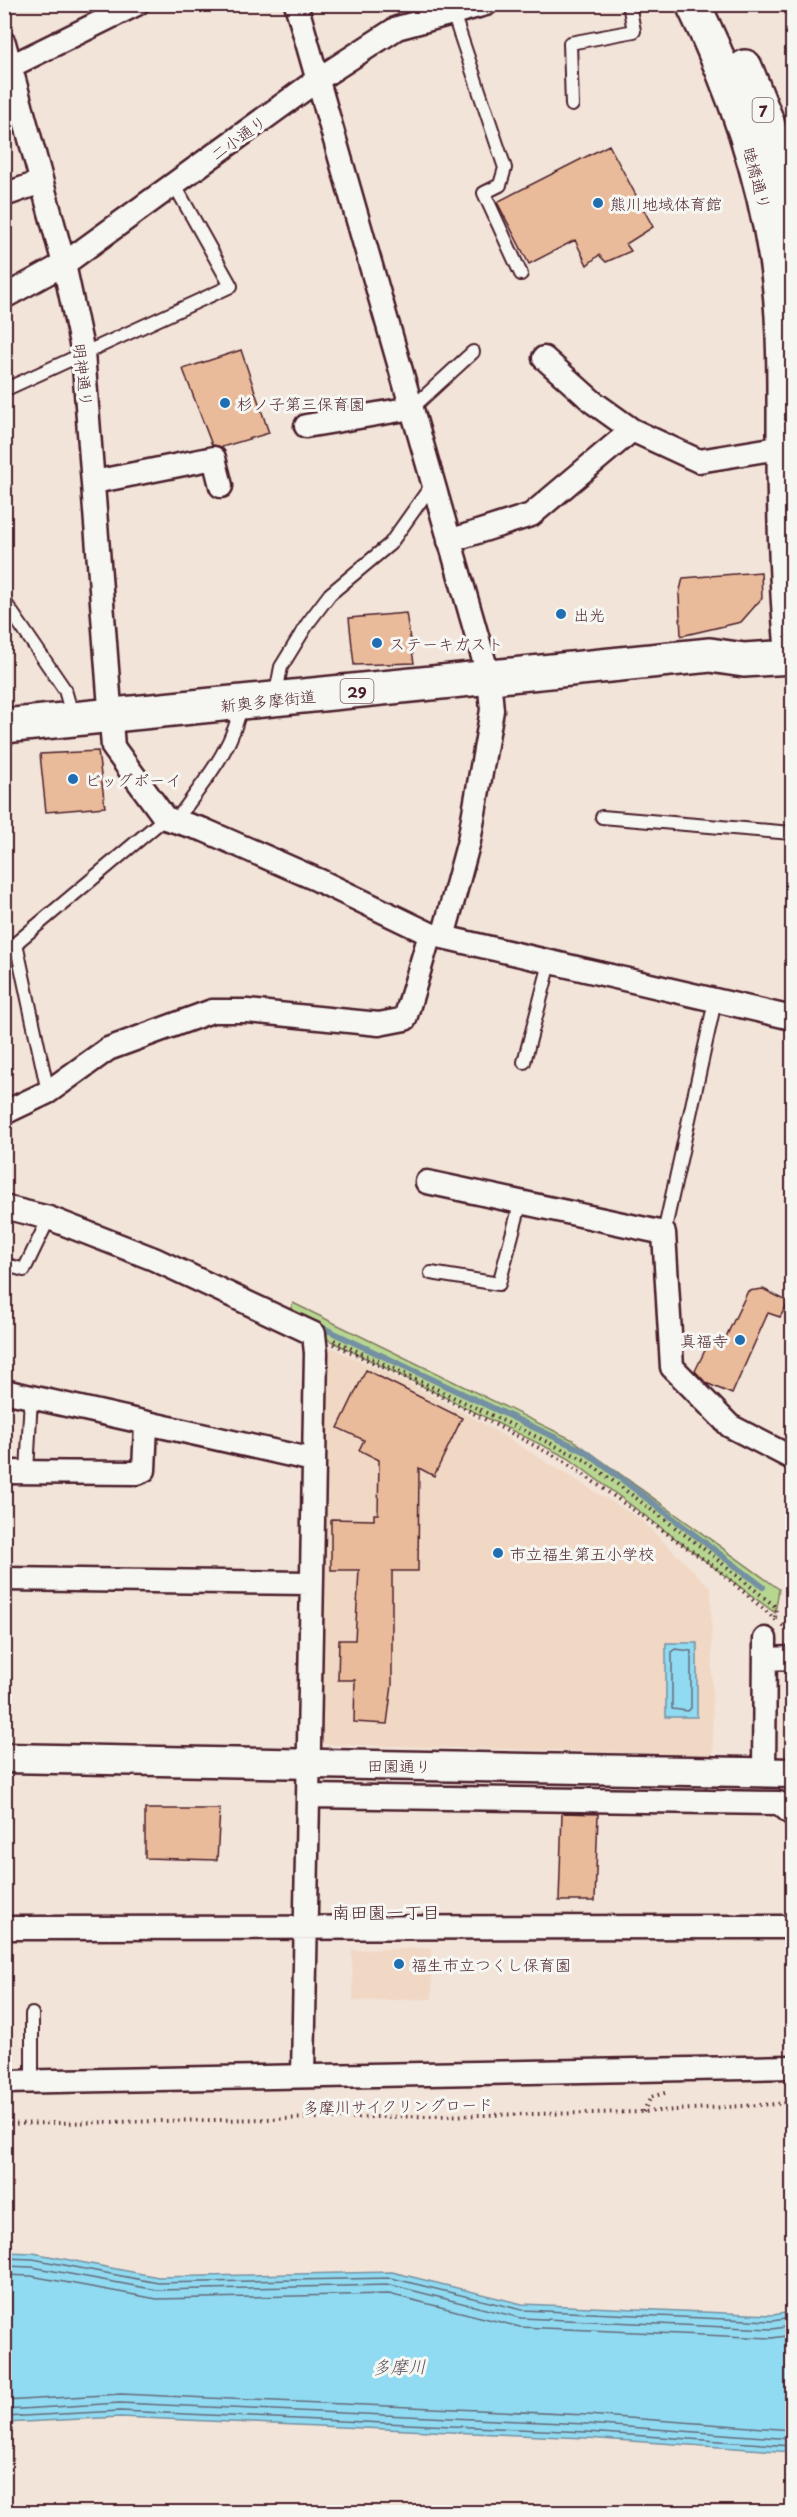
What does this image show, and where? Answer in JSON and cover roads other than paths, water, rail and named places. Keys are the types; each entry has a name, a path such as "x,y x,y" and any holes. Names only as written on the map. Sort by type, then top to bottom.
{"main road":[{"name":"睦橋通り","path":"693,4 715,49 737,106 754,159 772,235 783,327 784,447 792,644"},
{"name":"睦橋通り","path":"718,4 787,168 792,221"},
{"name":"新奥多摩街道","path":"4,726 710,655 744,660 792,644"}],"street":[{"path":"11,66 137,4"},
{"path":"4,1113 48,1092 108,1049 212,1011 247,1011 379,1024 405,1019 469,841 492,710 489,678 296,4"},
{"name":"二小通り","path":"4,297 64,264 317,80 397,28 479,5"},
{"name":"明神通り","path":"4,43 11,66 12,102 41,182 64,264 83,353 114,750 170,820"},
{"path":"4,195 41,182"},
{"path":"543,358 593,402 632,430 699,461 784,447"},
{"path":"306,426 412,408"},
{"path":"449,541 531,515 632,430"},
{"path":"94,482 214,458 221,486"},
{"path":"170,820 204,830 308,875 436,935 792,1018"},
{"path":"427,1182 664,1233 672,1367 730,1426 792,1458"},
{"path":"4,1207 49,1218 154,1259 314,1334 316,1353 310,1583 309,1796 303,2076"},
{"path":"4,1391 146,1425 313,1460"},
{"path":"4,1472 138,1473 144,1470 146,1425"},
{"path":"4,1579 310,1583"},
{"path":"764,1773 768,1639 792,1659"},
{"name":"田園通り","path":"4,1758 792,1773"},
{"path":"309,1796 779,1803 792,1814"},
{"path":"4,1928 792,1927"},
{"path":"4,2082 792,2067"}],"lane":[{"path":"572,105 570,43 634,30 628,4"},
{"path":"453,13 505,168 500,185 484,193 521,274"},
{"path":"4,390 231,286 174,183"},
{"path":"412,408 473,352"},
{"path":"275,699 281,667 308,623 330,594 390,544 434,482"},
{"path":"4,601 65,690 73,719"},
{"path":"48,1092 10,944 170,820 228,745 237,726 241,702"},
{"path":"602,817 792,833"},
{"path":"524,1062 550,963"},
{"path":"664,1233 715,1001"},
{"path":"431,1273 499,1284 521,1201"},
{"path":"4,1264 24,1270 49,1218"},
{"path":"27,1472 31,1396"},
{"path":"32,2014 32,2081"}],"water":[{"path":"666,1643 697,1643 697,1717 666,1717"},
{"name":"多摩川","path":"5,2252 33,2253 158,2277 392,2272 522,2304 773,2315 792,2312 792,2452 586,2438 120,2417 5,2423"}],"waterway":[{"path":"317,1325 586,1452 763,1587"}],"place":[{"name":"熊川地域体育館","path":"598,203"},
{"name":"杉ノ子第三保育園","path":"225,403"},
{"name":"出光","path":"561,614"},
{"name":"ステーキガスト","path":"377,643"},
{"name":"ビッグボーイ","path":"73,779"},
{"name":"真福寺","path":"740,1340"},
{"name":"市立福生第五小学校","path":"498,1553"},
{"name":"福生市立つくし保育園","path":"399,1964"}],"district":[{"name":"南田園一丁目","path":"386,1911"}]}
